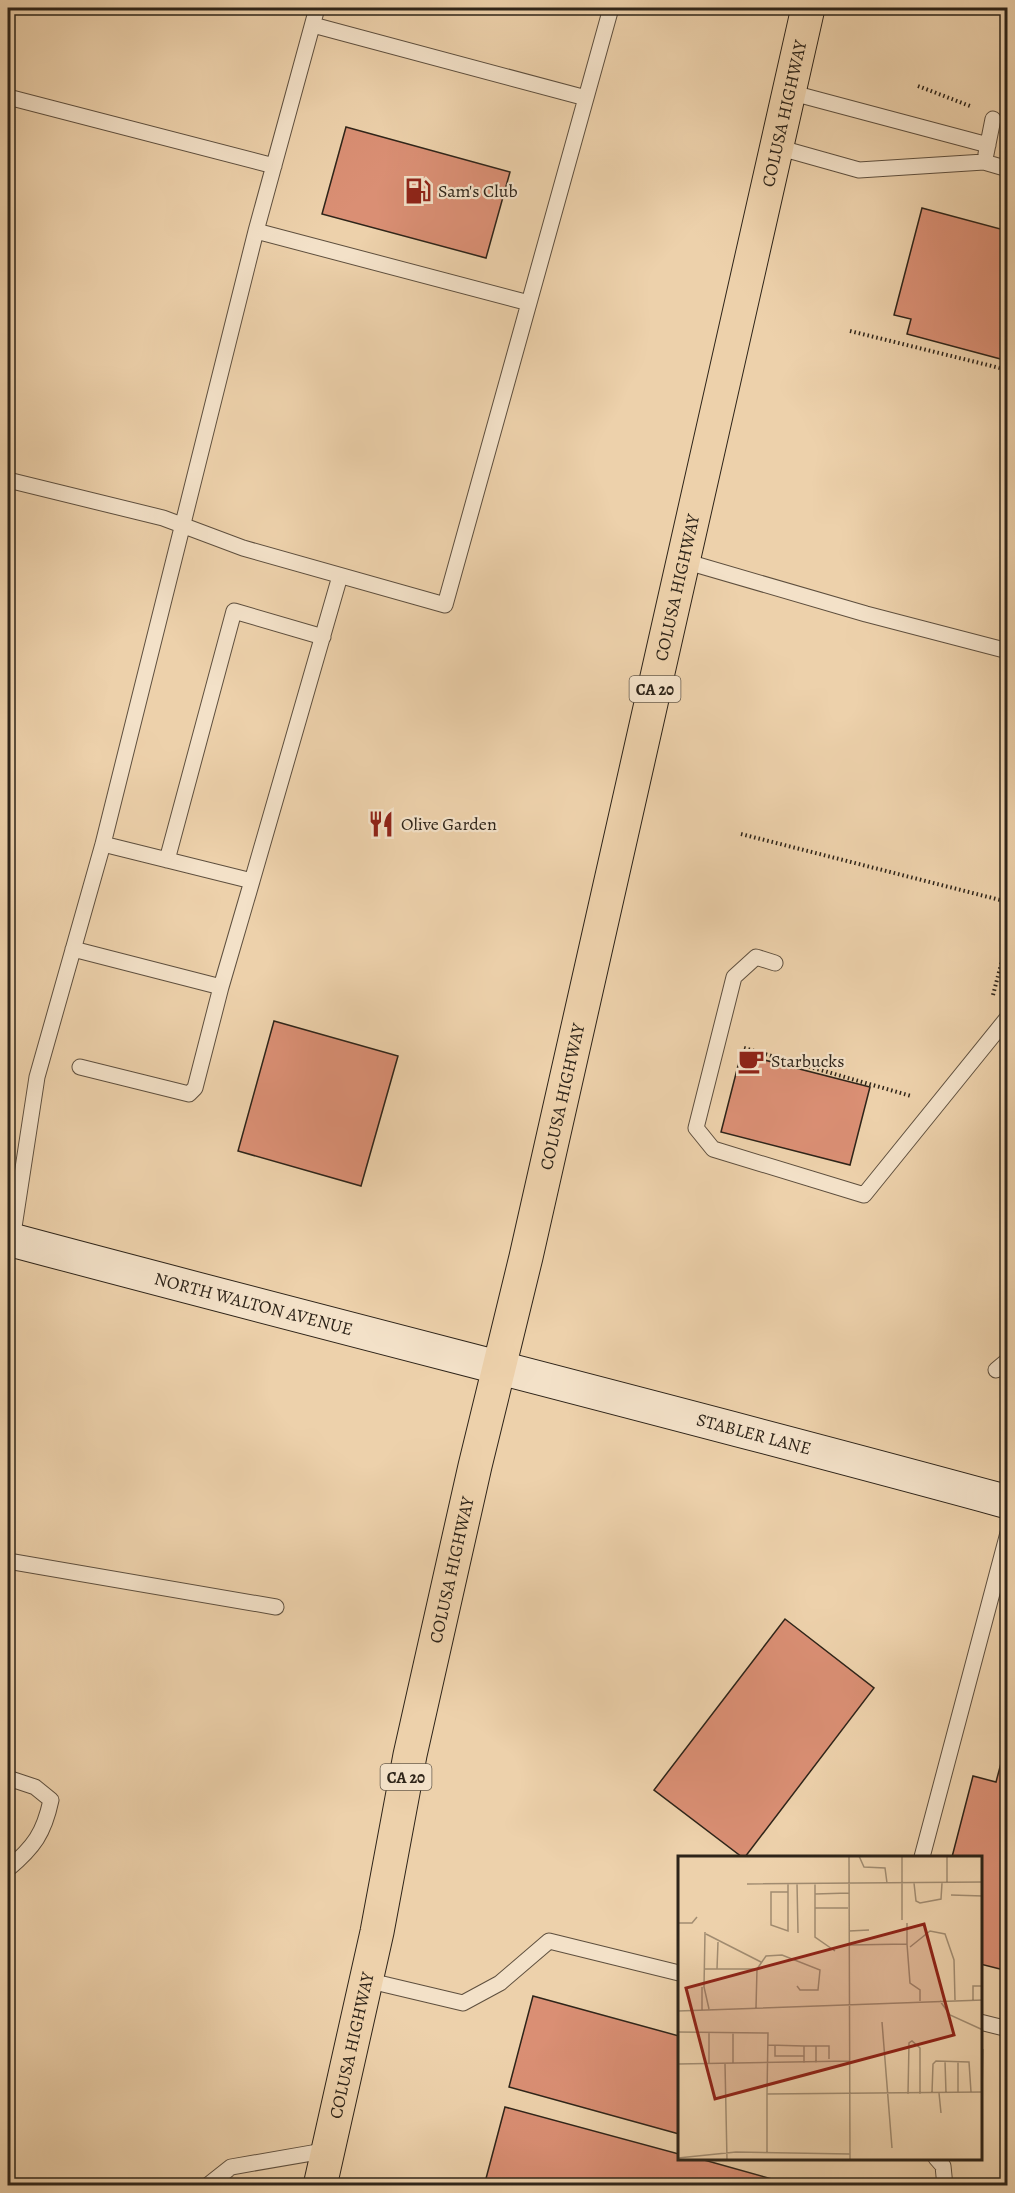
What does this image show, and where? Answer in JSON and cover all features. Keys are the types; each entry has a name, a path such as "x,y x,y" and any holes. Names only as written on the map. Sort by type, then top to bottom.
{"highway":[{"name":"COLUSA HIGHWAY","path":"320,2186 366,1980 410,1755 684,561 808,8"}],"main road":[{"name":"NORTH WALTON AVENUE","path":"10,1239 498,1369"},
{"name":"STABLER LANE","path":"498,1369 787,1441 1008,1502"}],"lane":[{"path":"10,1239 37,1077 103,844 256,231 317,8"},
{"path":"8,480 163,518 243,549 445,605 611,8"},
{"path":"313,25 586,98"},
{"path":"789,92 988,146"},
{"path":"8,97 274,166"},
{"path":"984,162 993,119"},
{"path":"777,147 859,170 984,162 1008,169"},
{"path":"256,231 529,303"},
{"path":"684,561 1008,651"},
{"path":"80,1067 189,1094 195,1088 340,576"},
{"path":"167,860 234,611 323,637"},
{"path":"103,844 252,881"},
{"path":"73,949 222,987"},
{"path":"775,963 756,957 734,977 696,1128 712,1149 864,1195 1008,1017"},
{"path":"996,1370 1008,1360"},
{"path":"921,1856 1008,1533"},
{"path":"8,1561 276,1607"},
{"path":"8,1779 35,1787 51,1800 46,1823 31,1849 8,1869"},
{"path":"366,1980 463,2003 500,1983 549,1941 678,1974"},
{"path":"982,2022 1008,2029"},
{"path":"207,2186 231,2167 329,2150"},
{"path":"938,2160 943,2166 945,2186"}],"path":[{"path":"918,86 975,108 993,119"},
{"path":"850,331 1008,370"},
{"path":"741,834 1008,902"},
{"path":"992,998 1008,938"},
{"path":"744,1048 911,1096 918,1087"}],"building":[{"path":"346,127 510,172 486,258 322,214"},
{"path":"922,208 1008,231 1008,361 907,334 911,319 894,315"},
{"path":"274,1021 398,1056 361,1186 238,1151"},
{"path":"741,1054 870,1087 850,1165 721,1132"},
{"path":"785,1619 874,1688 746,1856 741,1856 654,1790"},
{"path":"1008,1737 1008,1971 982,1964 982,1856 952,1856 973,1776 996,1782"},
{"path":"533,1996 678,2036 678,2134 509,2087"},
{"path":"505,2107 678,2154 678,2160 704,2160 797,2186 484,2186"}],"place":[{"name":"Sam's Club","path":"418,191"},
{"name":"Olive Garden","path":"381,824"},
{"name":"Starbucks","path":"751,1061"}]}
